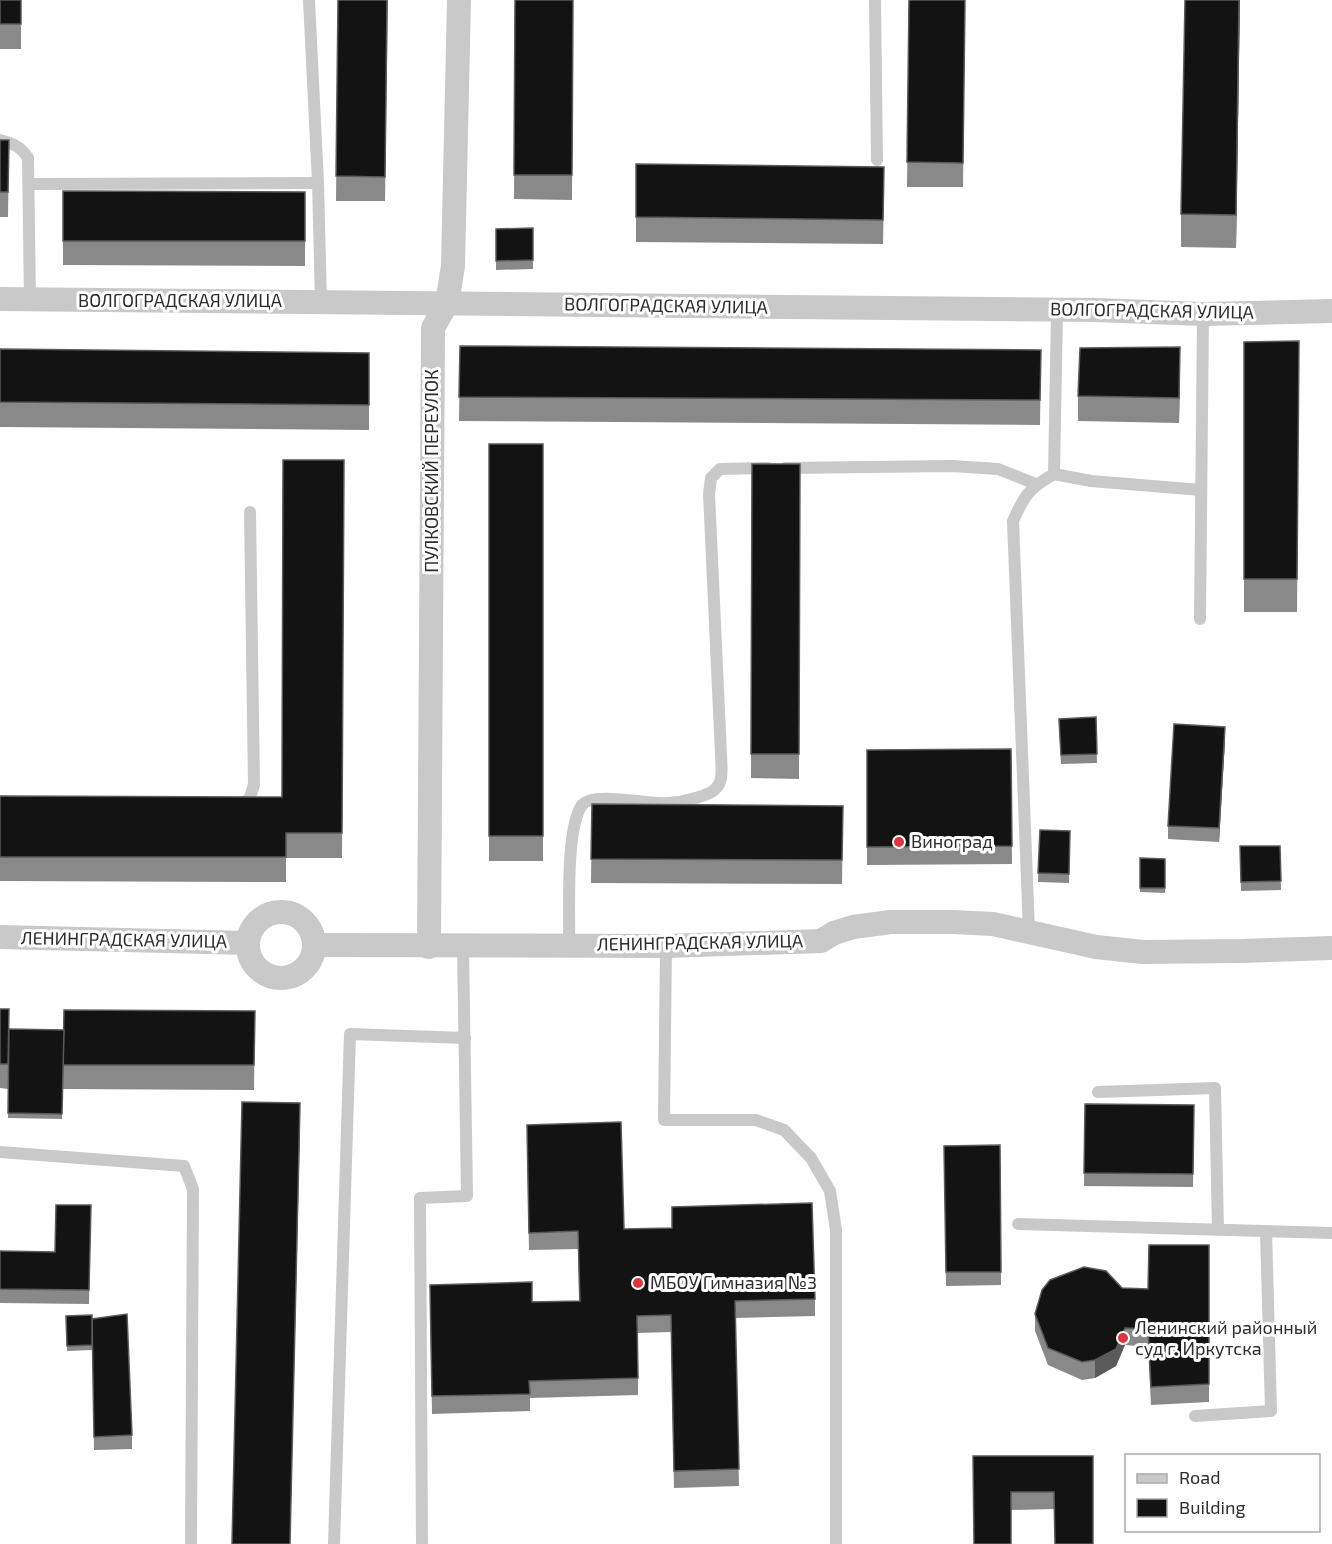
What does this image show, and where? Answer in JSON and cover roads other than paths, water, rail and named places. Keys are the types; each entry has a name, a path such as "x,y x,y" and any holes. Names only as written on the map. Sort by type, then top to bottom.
{"street":[{"name":"ПУЛКОВСКИЙ ПЕРЕУЛОК","path":"429,947 434,328 447,303 453,266 459,0"},
{"name":"ВОЛГОГРАДСКАЯ УЛИЦА","path":"0,299 1057,310 1203,314 1332,311"},
{"name":"ЛЕНИНГРАДСКАЯ УЛИЦА","path":"283,912 295,915 305,922 312,933 314,945 312,957 306,967 297,975 286,979 274,978 263,973 254,965 249,955 248,943 251,931 259,921 270,914 283,912"},
{"name":"ЛЕНИНГРАДСКАЯ УЛИЦА","path":"314,945 666,946 821,941 834,933 853,927 891,922 953,922 993,924 1096,947 1143,952 1332,948"},
{"name":"ЛЕНИНГРАДСКАЯ УЛИЦА","path":"0,937 248,943"}],"lane":[{"path":"309,0 321,302"},
{"path":"875,0 877,160"},
{"path":"0,140 11,142 23,150 28,158 30,300"},
{"path":"30,184 318,183"},
{"path":"1054,474 1057,310"},
{"path":"1200,618 1203,314"},
{"path":"569,946 573,835 578,814 584,803 600,799 660,803 686,801 714,792 720,781 709,494 711,478 720,469 940,466 986,468 998,469 1036,484"},
{"path":"1029,931 1013,521 1022,500 1036,484 1054,474 1091,481 1201,490"},
{"path":"227,804 239,804 249,800 254,785 250,512"},
{"path":"666,946 664,1120 756,1120 784,1131 811,1158 830,1191 836,1230 836,1544"},
{"path":"422,1544 420,1198 467,1196 463,947"},
{"path":"334,1544 350,1034 465,1038"},
{"path":"1098,1092 1215,1089 1218,1230"},
{"path":"0,1152 184,1166 193,1189 191,1544"},
{"path":"1018,1224 1332,1233"},
{"path":"1196,1416 1271,1411 1266,1231"}],"place":[{"name":"Виноград","path":"899,842"},
{"name":"МБОУ Гимназия №3","path":"638,1283"},
{"name":"Ленинский районный суд г. Иркутска","path":"1123,1338"}]}
